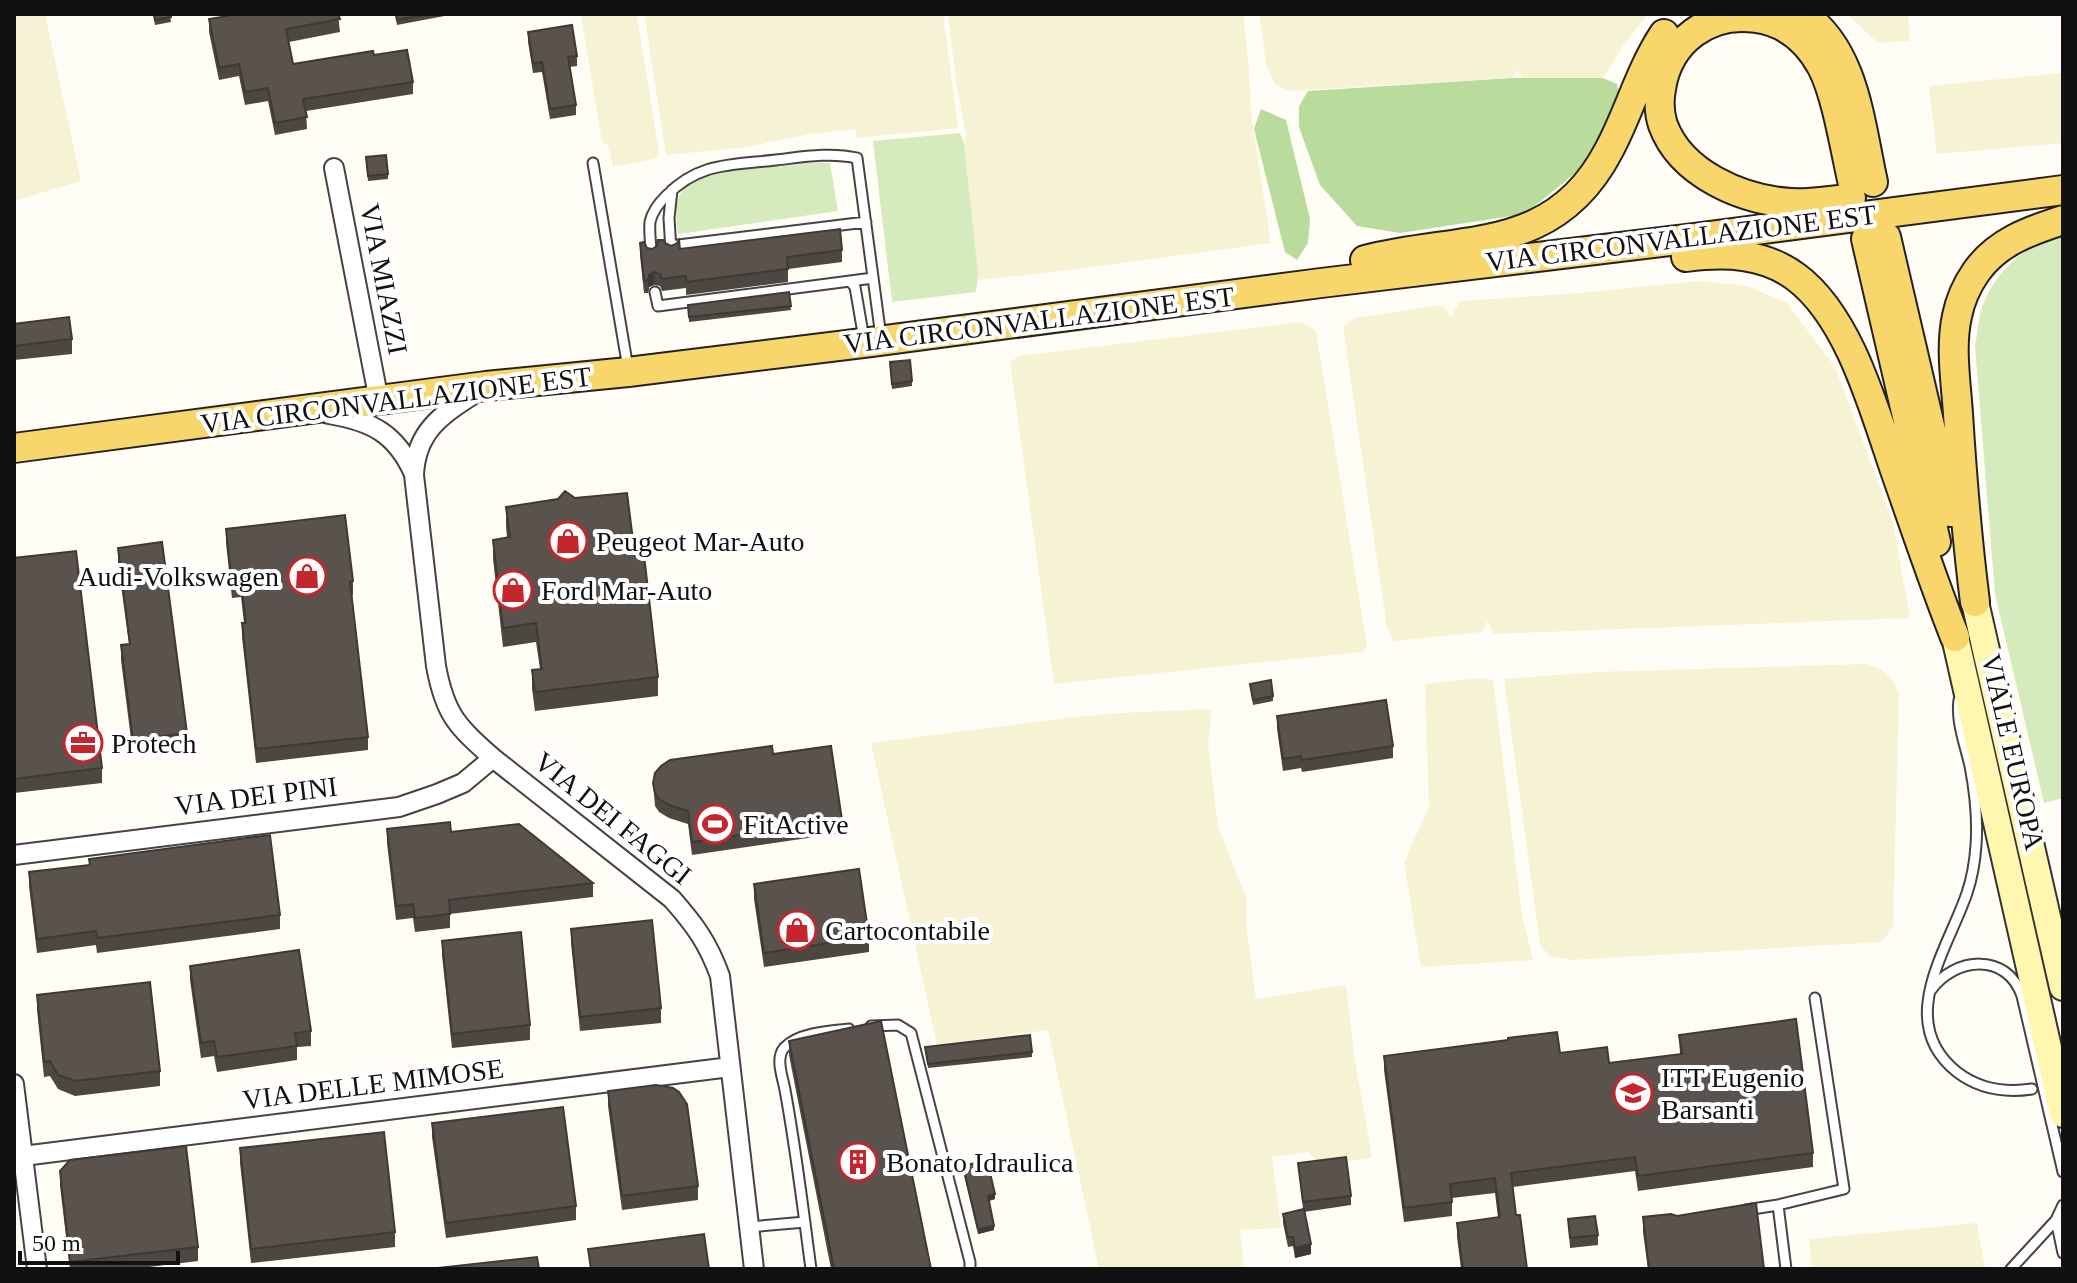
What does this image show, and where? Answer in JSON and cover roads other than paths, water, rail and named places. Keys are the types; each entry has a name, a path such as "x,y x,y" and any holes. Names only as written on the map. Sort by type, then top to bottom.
{"main road":[{"path":"1274,289 1312,274 1377,257 1504,236 1561,210 1585,188 1603,163 1659,41 1684,14"},
{"path":"1802,14 1832,41 1843,62 1860,120 1863,183 1822,67 1797,35 1761,18 1731,17 1699,28 1679,46 1661,86 1663,126 1676,149 1707,176 1767,199 1803,203 1995,181 2063,178"},
{"name":"VIA CIRCONVALLAZIONE EST","path":"14,448 486,386 874,342 2063,190"},
{"path":"1975,602 1963,506 1956,385 1955,333 1958,311 1971,280 1993,253 2018,236 2063,220"},
{"path":"1955,637 1876,238 1975,602"},
{"path":"1378,276 1551,272 1721,254 1759,259 1788,272 1824,304 1837,324 1863,380 1955,637"}],"street":[{"name":"VIA MIAZZI","path":"334,168 379,401"},
{"name":"VIA DEI FAGGI","path":"486,386 444,414 426,433 417,453 414,475 441,693 449,713 467,735 672,899 710,949 720,976 754,1269"},
{"name":"VIA DEI FAGGI","path":"306,410 359,420 380,430 399,447 414,475"},
{"name":"VIALE EUROPA","path":"1975,602 2063,987"},
{"name":"VIALE EUROPA","path":"1955,637 2056,1115"},
{"name":"VIA DEI PINI","path":"14,855 399,807 463,783 493,758"},
{"name":"VIA DELLE MIMOSE","path":"23,1156 730,1067"},
{"path":"14,1084 37,1269"}],"lane":[{"path":"651,254 650,222 653,214 672,190 698,171 820,156 857,158 873,278 874,342"},
{"path":"593,163 628,372"},
{"path":"672,190 669,218 671,248 866,222"},
{"path":"655,292 658,306 873,278"},
{"path":"850,281 855,287 874,342"},
{"path":"675,290 677,304"},
{"path":"1961,668 1958,716 1975,793 1975,852 1967,894 1938,960 1929,993 1928,1020 1933,1040 1944,1060 1970,1081 1992,1089 2032,1089"},
{"path":"2002,723 2028,787"},
{"path":"1929,993 1947,973 1969,964 1991,966 2014,981 2022,996 2063,1136"},
{"path":"1734,1212 1844,1189 1815,998"},
{"path":"811,1269 779,1058 784,1048 797,1039 829,1031 898,1025 911,1033 970,1269"},
{"path":"2056,1115 2063,1172"},
{"path":"1778,1205 1786,1269"},
{"path":"2011,1269 2056,1220 2063,1205"},
{"path":"2056,1220 2063,1253"},
{"path":"749,1227 805,1222"}],"place":[{"name":"Peugeot Mar-Auto","path":"568,541"},
{"name":"Audi-Volkswagen","path":"307,576"},
{"name":"Ford Mar-Auto","path":"513,590"},
{"name":"Protech","path":"83,743"},
{"name":"FitActive","path":"715,824"},
{"name":"Cartocontabile","path":"797,930"},
{"name":"ITT Eugenio Barsanti","path":"1633,1093"},
{"name":"Bonato Idraulica","path":"858,1162"}]}
